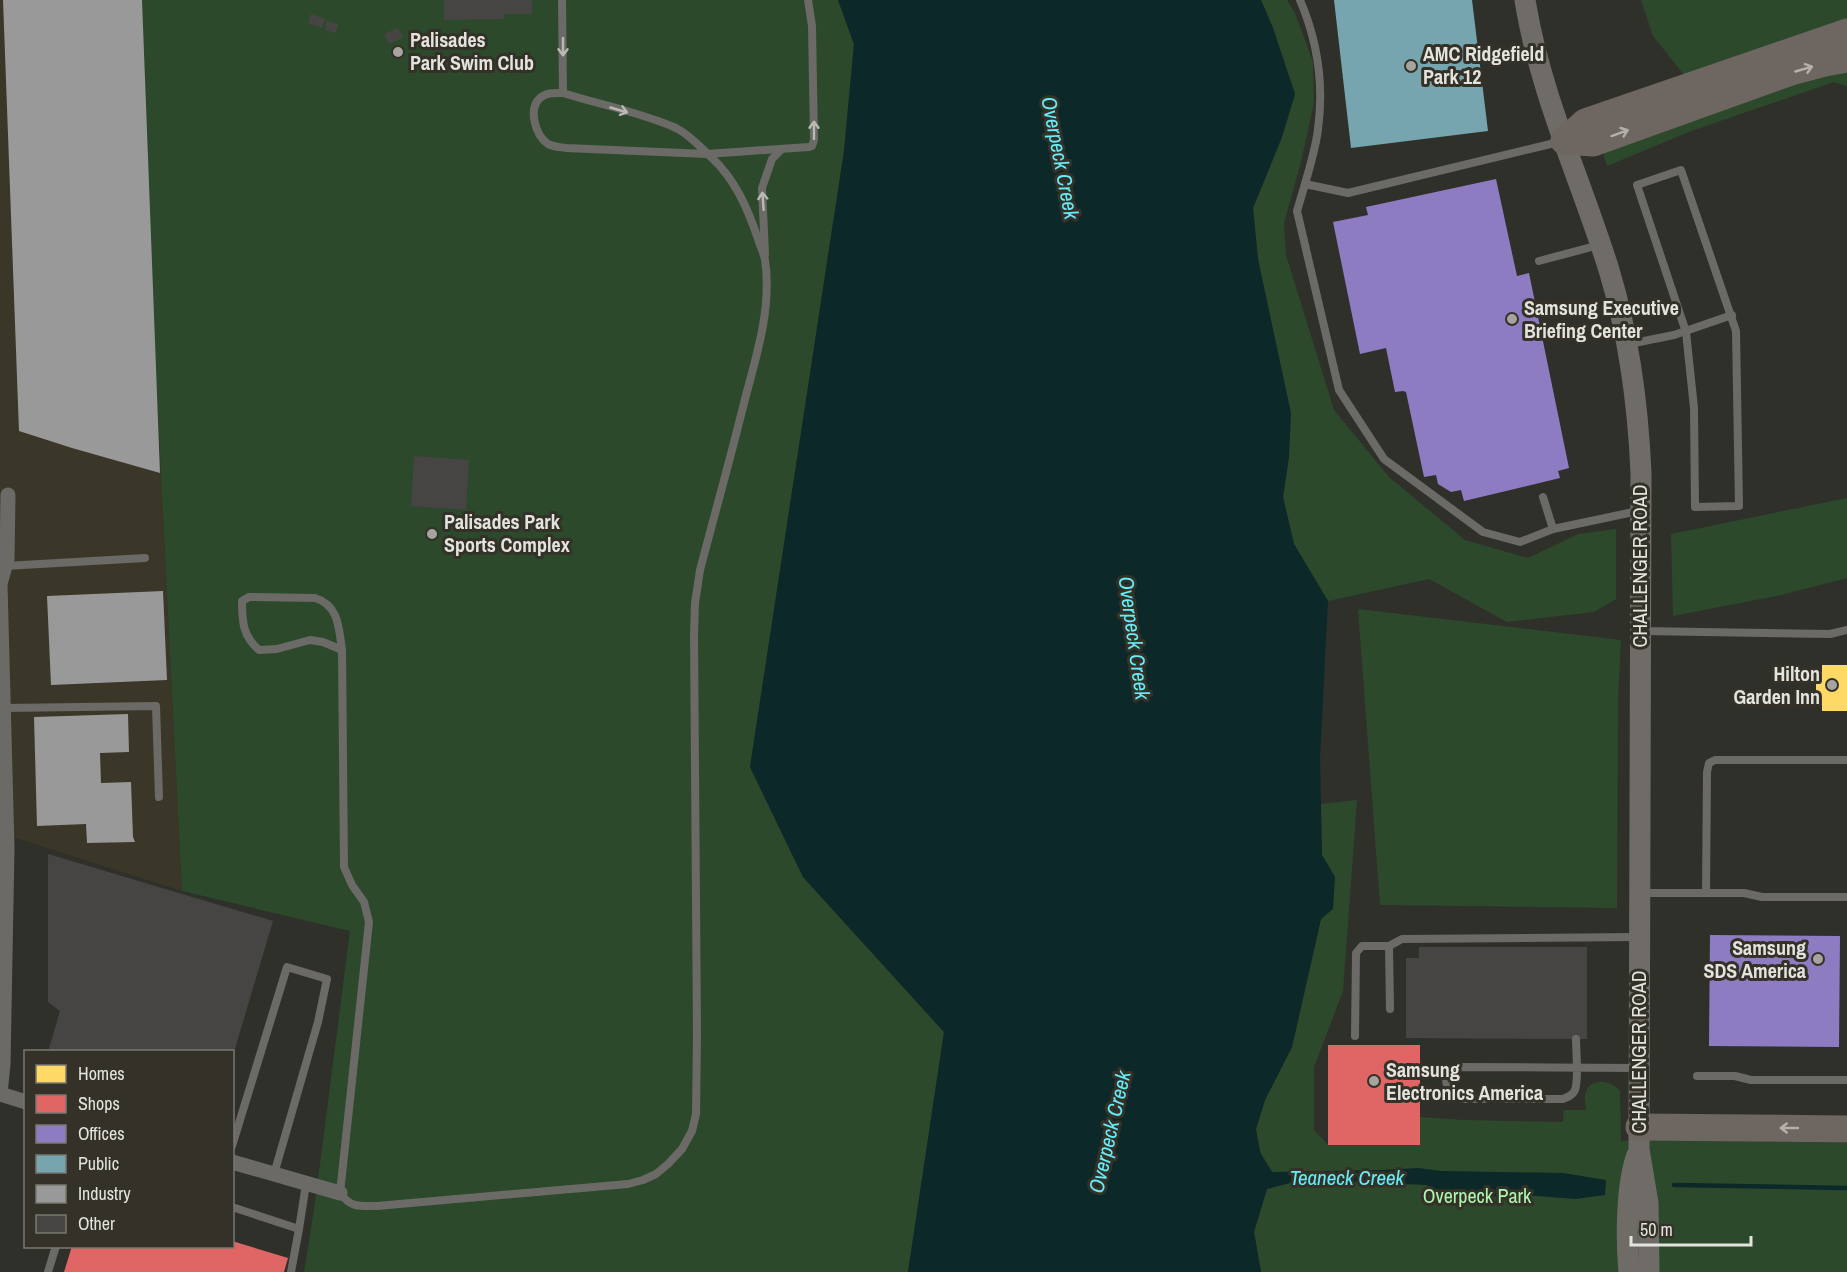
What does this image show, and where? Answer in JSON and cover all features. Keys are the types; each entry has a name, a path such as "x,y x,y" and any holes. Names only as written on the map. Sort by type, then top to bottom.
{"highway":[{"path":"1564,141 1585,122 1847,32"},
{"path":"1564,141 1593,143 1774,78 1847,59"},
{"path":"1639,1138 1847,1129"}],"main road":[{"name":"CHALLENGER ROAD","path":"1525,0 1541,74 1616,295 1627,345 1638,427 1641,510 1639,1138 1648,1203 1649,1272"},
{"name":"CHALLENGER ROAD","path":"1629,1272 1630,1183 1639,1138"}],"street":[{"path":"8,495 7,559 0,584 7,848 3,1064 0,1094 24,1101"},
{"path":"234,1163 340,1193"}],"lane":[{"path":"562,0 563,93"},
{"path":"765,258 752,220 725,172 707,154 692,139 676,128 563,93 550,93 541,98 535,107 534,122 540,137 549,145 566,148 707,154 812,146 812,26 808,0"},
{"path":"1300,0 1316,51 1321,94 1318,131 1297,211 1339,390 1384,459 1483,532 1520,542 1553,529 1641,510"},
{"path":"1305,184 1348,193 1564,141"},
{"path":"342,650 323,642 310,640 277,649 259,650 249,642 242,624 242,601 249,597 321,600 329,605 335,614 342,650 344,867 352,885 364,902 369,922 340,1193 347,1202 358,1206 377,1206 628,1184 642,1180 662,1169 682,1149 692,1131 696,1114 695,603 700,570 759,350 766,292 762,188 772,159 782,149"},
{"path":"1681,170 1732,315 1737,340 1738,506 1695,507 1694,408 1686,332 1637,185 1681,170"},
{"path":"1539,261 1600,245"},
{"path":"1627,345 1686,332 1732,315"},
{"path":"1543,497 1553,529"},
{"path":"5,566 145,558"},
{"path":"1640,631 1830,634 1847,630"},
{"path":"4,708 156,706 159,797"},
{"path":"1706,893 1709,763 1715,760 1847,760"},
{"path":"1639,893 1744,893 1762,897 1847,897"},
{"path":"1579,947 1580,937"},
{"path":"1355,1036 1356,953 1362,946 1389,946 1402,939 1417,938 1639,937"},
{"path":"1389,946 1390,1009"},
{"path":"234,1139 287,967 327,979 318,1022 274,1174"},
{"path":"1576,1039 1576,1068 1575,1090 1563,1099 1462,1099 1449,1093 1446,1078 1451,1070 1460,1067 1576,1068 1639,1068"},
{"path":"1697,1076 1736,1077 1751,1080 1847,1080"},
{"path":"291,1272 306,1184"},
{"path":"234,1208 299,1229"},
{"path":"48,1272 55,1248"}],"shaded area":[{"path":"0,0 137,0 182,891 0,833"}],"green space":[{"path":"137,0 838,0 854,44 844,151 750,767 803,877 944,1032 908,1272 304,1272 350,931 182,891"},
{"path":"1261,0 1287,0 1295,13 1313,62 1314,103 1284,223 1286,255 1334,410 1389,477 1465,540 1528,558 1578,534 1616,529 1616,599 1594,612 1507,622 1429,579 1328,601 1294,544 1283,497 1289,457 1258,259 1253,208 1282,137 1295,94"},
{"path":"1641,0 1847,0 1847,22 1685,76 1653,36"},
{"path":"1847,68 1847,86 1834,82 1691,131 1607,166 1602,149 1777,86"},
{"path":"1847,498 1847,578 1781,595 1673,616 1671,534"},
{"path":"1358,609 1621,640 1618,700 1617,908 1380,905"},
{"name":"Overpeck Park","path":"1357,800 1343,991 1314,1067 1314,1130 1328,1145 1420,1145 1420,1117 1563,1122 1564,1110 1586,1110 1587,1089 1595,1082 1606,1082 1620,1091 1621,1141 1671,1139 1847,1143 1847,1272 1261,1272 1254,1232 1272,1172 1260,1152 1256,1129 1265,1100 1292,1047 1321,919 1335,877 1322,855 1321,804"}],"water":[{"name":"Overpeck Creek","path":"838,0 1261,0 1295,94 1282,137 1253,208 1258,259 1291,413 1289,457 1283,497 1294,544 1328,601 1320,758 1322,855 1335,877 1333,909 1321,919 1292,1047 1265,1100 1256,1129 1260,1152 1272,1172 1418,1168 1442,1171 1563,1173 1606,1180 1605,1195 1576,1199 1524,1195 1486,1197 1445,1194 1426,1185 1294,1182 1267,1189 1254,1232 1261,1272 908,1272 944,1032 803,877 750,767 844,151 854,44"}],"building: Homes":[{"name":"Hilton Garden Inn","path":"1822,665 1847,665 1847,711 1822,711 1822,705 1816,705 1816,672 1822,672"}],"building: Shops":[{"name":"Samsung Electronics America","path":"1328,1045 1420,1045 1420,1145 1328,1145"},
{"path":"234,1242 288,1258 284,1272 64,1272 71,1248 234,1248"}],"building: Offices":[{"path":"1496,179 1517,276 1529,273 1569,468 1558,471 1560,478 1464,501 1461,490 1451,492 1438,484 1436,475 1424,477 1406,392 1395,392 1386,348 1360,354 1333,222 1368,215 1366,207"},
{"path":"1710,935 1840,936 1839,1047 1709,1046"}],"building: Public":[{"name":"AMC Ridgefield Park 12","path":"1334,0 1472,0 1488,131 1351,148"}],"building: Industry":[{"path":"3,0 142,0 160,473 19,431"},
{"path":"163,591 167,680 51,685 47,596"},
{"path":"128,714 129,752 100,753 101,783 131,782 135,842 87,843 86,824 37,826 34,717"}],"building: Other":[{"path":"444,0 532,0 532,14 504,14 504,19 444,20"},
{"path":"311,14 325,19 322,28 308,23"},
{"path":"327,21 338,24 336,33 325,30"},
{"path":"398,28 403,38 389,44 384,34"},
{"path":"414,456 469,460 466,510 411,506"},
{"path":"48,854 273,921 234,1052 234,1050 49,1050 60,1011 48,1002"},
{"path":"1419,947 1587,947 1587,1039 1406,1038 1406,958 1419,958"}],"waterway":[{"name":"Teaneck Creek","path":"1674,1185 1847,1188"}],"place":[{"name":"Palisades Park Swim Club","path":"398,52"},
{"name":"AMC Ridgefield Park 12","path":"1411,66"},
{"name":"Samsung Executive Briefing Center","path":"1512,319"},
{"name":"Palisades Park Sports Complex","path":"432,534"},
{"name":"Hilton Garden Inn","path":"1832,685"},
{"name":"Samsung SDS America","path":"1818,959"},
{"name":"Samsung Electronics America","path":"1374,1081"}]}
